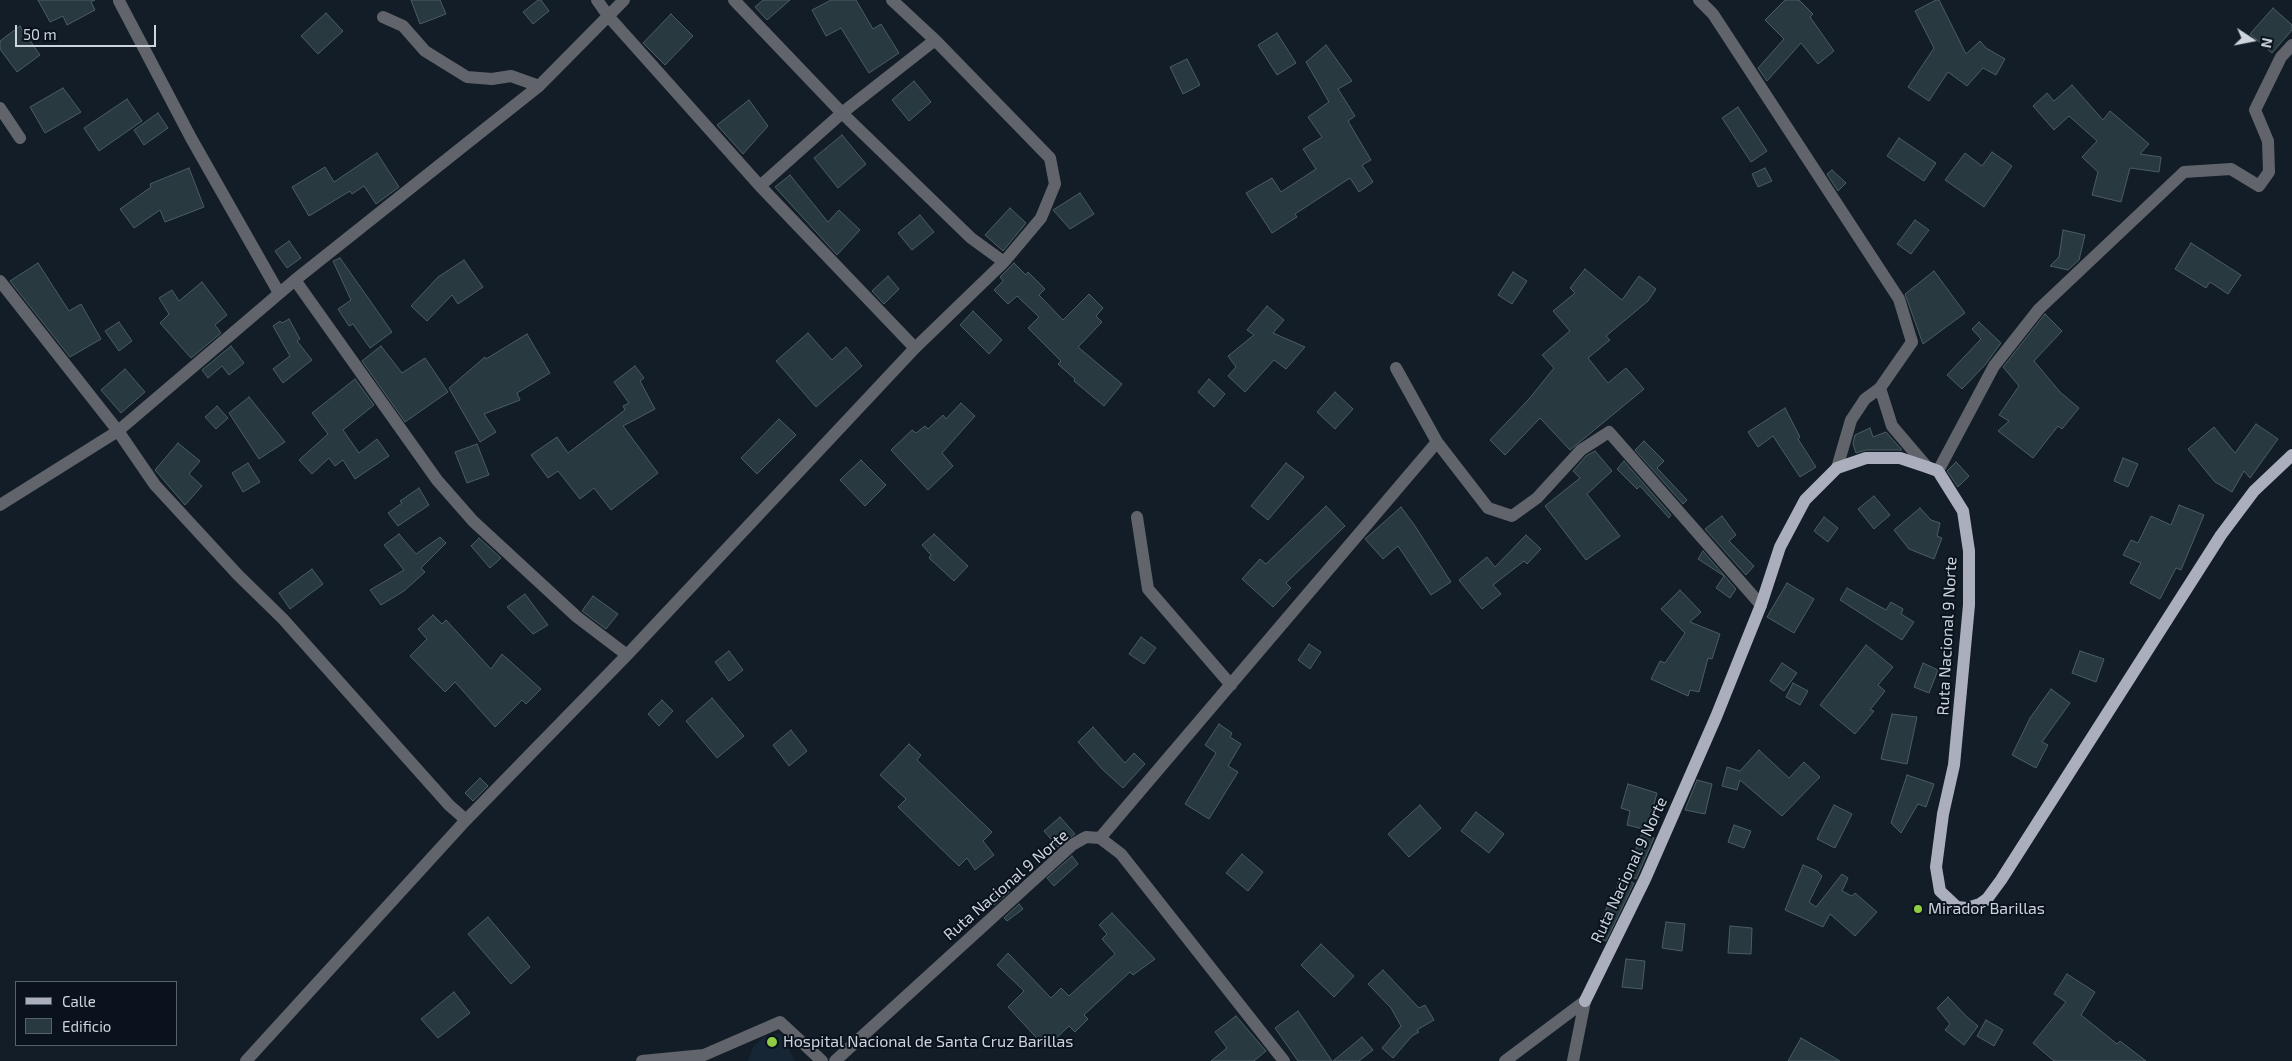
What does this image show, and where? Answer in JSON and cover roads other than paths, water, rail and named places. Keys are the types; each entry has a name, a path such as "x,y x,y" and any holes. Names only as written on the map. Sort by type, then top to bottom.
{"main road":[{"name":"Ruta Nacional 9 Norte","path":"1585,1001 1645,879 1716,717 1761,606 1780,547 1805,500 1836,468 1866,458 1900,458 1932,469 1963,511 1969,560 1968,605 1954,765 1943,814 1936,867 1940,891 1957,907 1968,908 1980,904 1987,899 2001,880 2221,535 2254,491 2292,454"}],"street":[{"path":"597,0 609,17 760,186 914,348"},
{"path":"0,504 118,431 279,293 539,86 624,0"},
{"path":"734,0 842,113 971,238 1004,262"},
{"path":"246,1061 466,820 627,655 914,348 1004,262 1042,218 1056,184 1050,158 935,40 892,0"},
{"path":"1699,0 1713,14 1899,299 1912,342 1880,388 1865,399 1851,420 1836,468"},
{"path":"119,1 190,138 279,293"},
{"path":"383,18 403,26 425,51 467,76 492,79 510,76 539,86"},
{"path":"760,186 842,113 935,40"},
{"path":"1880,388 1892,426 1932,469 1994,366 2040,309 2184,172 2230,168 2260,186 2269,172 2268,141 2255,110 2281,57 2292,45"},
{"path":"0,108 20,138"},
{"path":"295,280 437,480 472,521 577,617 627,655"},
{"path":"0,281 118,431 155,485 238,575 284,619 449,805 466,820"},
{"path":"1396,368 1437,442 1488,508 1512,516 1537,498 1581,450 1609,432 1761,606"},
{"path":"1284,1061 1121,854 1100,838 1437,442"},
{"path":"1137,517 1148,589 1230,685"},
{"name":"Ruta Nacional 9 Norte","path":"835,1061 1072,844 1086,838 1100,838"},
{"path":"1574,1061 1585,1001"},
{"name":"Ruta Nacional 9 Norte","path":"1505,1061 1585,1001"},
{"path":"642,1061 704,1055 780,1022 822,1061"}],"place":[{"name":"Mirador Barillas","path":"1918,909"},
{"name":"Hospital Nacional de Santa Cruz Barillas","path":"772,1042"}]}
